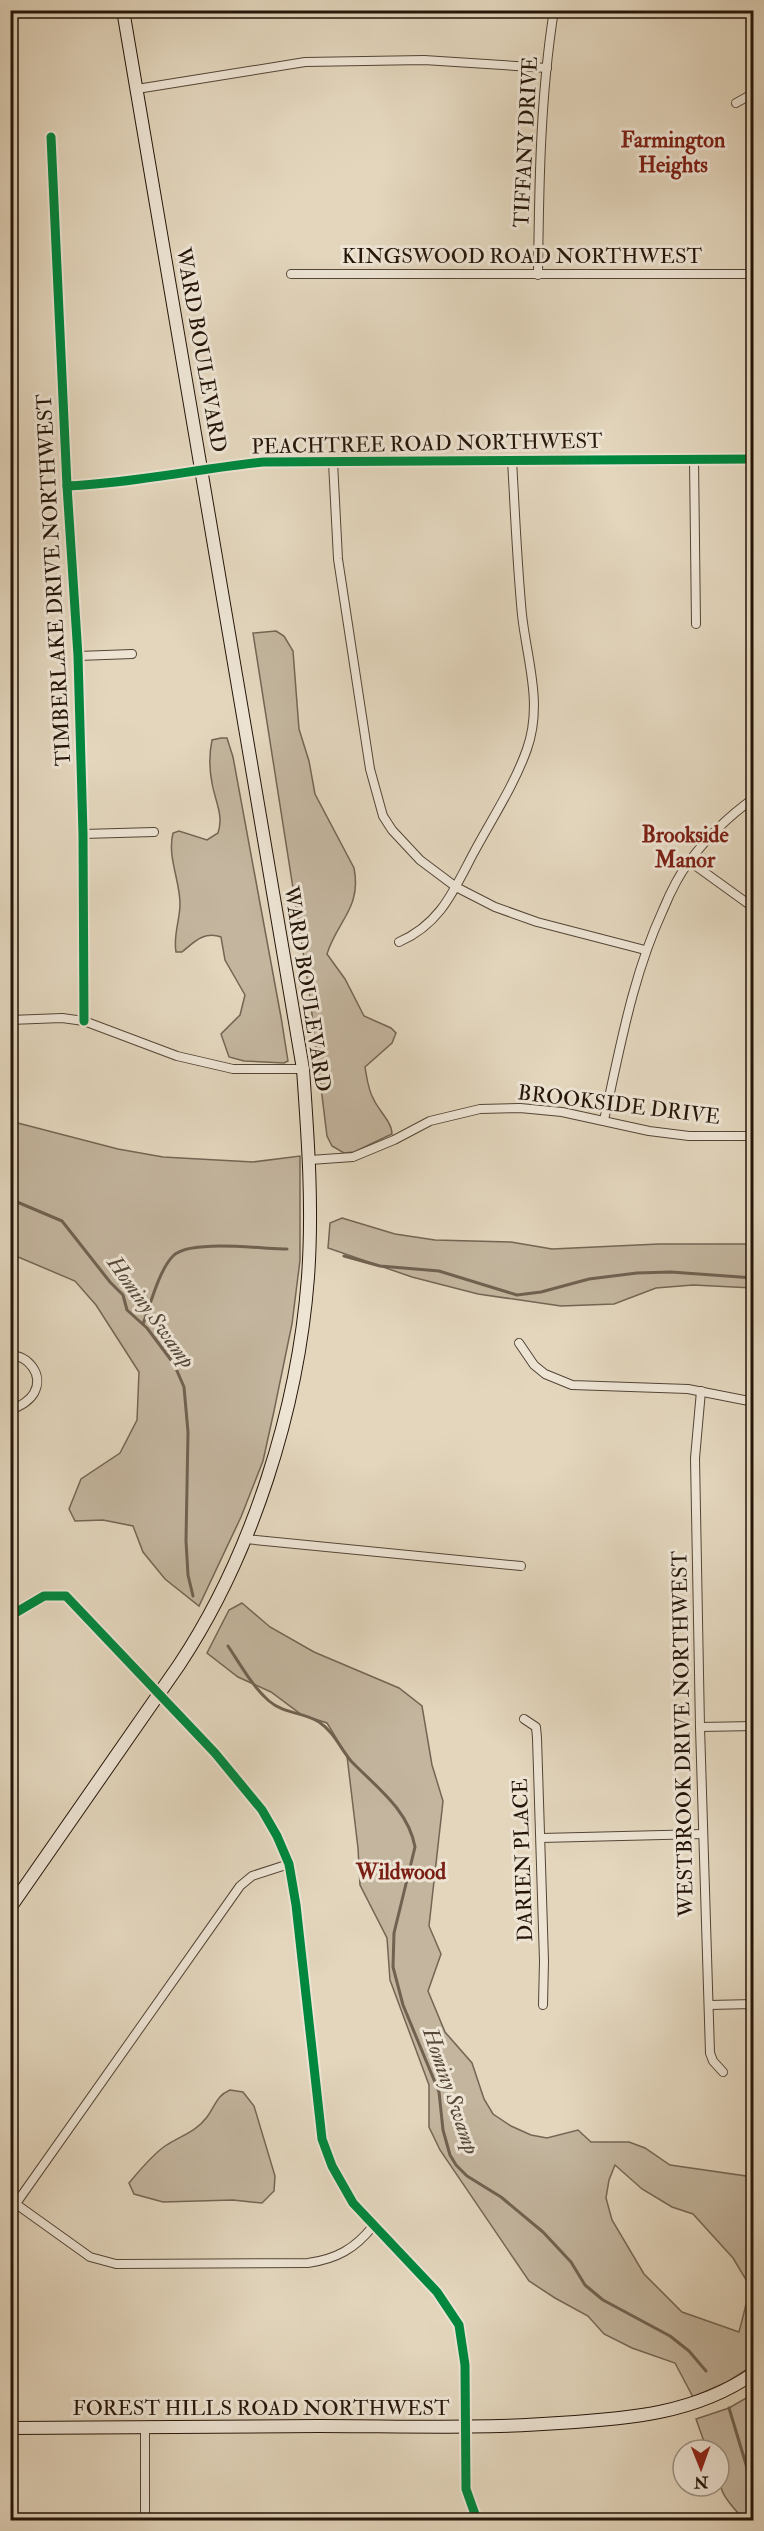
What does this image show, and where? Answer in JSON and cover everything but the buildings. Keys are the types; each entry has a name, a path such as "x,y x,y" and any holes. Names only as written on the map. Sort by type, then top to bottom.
{"main road":[{"name":"WARD BOULEVARD","path":"10,1908 203,1629 223,1590 264,1485 280,1431 299,1344 308,1278 310,1160 303,1069 123,10"},
{"name":"FOREST HILLS ROAD NORTHWEST","path":"10,2428 465,2427 608,2420 661,2413 714,2395 753,2373"}],"street":[{"name":"TIFFANY DRIVE","path":"538,275 539,199 547,68 554,10"},
{"path":"137,89 305,62 424,60 547,68"},
{"path":"736,104 753,93"},
{"name":"TIMBERLAKE DRIVE NORTHWEST","path":"51,137 67,486 78,656 83,834 84,1021"},
{"name":"KINGSWOOD ROAD NORTHWEST","path":"291,274 753,274"},
{"path":"694,459 696,624"},
{"name":"PEACHTREE ROAD NORTHWEST","path":"67,486 135,481 201,469 263,462 753,459"},
{"path":"399,942 412,936 436,918 456,887 527,749 533,712 534,683 523,616 512,460"},
{"path":"333,462 338,559 374,788 383,816 392,830 420,860 456,887 495,908 537,922 645,950"},
{"path":"78,656 132,654"},
{"path":"604,1120 645,950 673,888 689,861 714,831 753,798"},
{"path":"83,834 154,832"},
{"path":"689,861 753,908"},
{"path":"10,1020 62,1018 84,1021 146,1046 219,1066 250,1071 303,1069"},
{"name":"BROOKSIDE DRIVE","path":"310,1160 353,1157 386,1144 430,1121 480,1109 540,1109 604,1120 649,1131 689,1136 753,1136"},
{"path":"519,1343 534,1365 545,1374 572,1385 654,1387 701,1391 753,1402"},
{"path":"10,1355 21,1357 31,1363 36,1387 28,1401 10,1412"},
{"name":"WESTBROOK DRIVE NORTHWEST","path":"701,1391 695,1458 710,2053 713,2061 723,2072"},
{"path":"244,1539 521,1566"},
{"path":"10,1616 44,1596 66,1596 112,1642 158,1696 214,1753 250,1794 277,1836 289,1864 296,1905 322,2139 332,2166 353,2203 437,2292 459,2325 465,2365 466,2489 477,2520"},
{"name":"DARIEN PLACE","path":"524,1719 536,1727 541,1838 543,2005"},
{"path":"700,1727 753,1726"},
{"path":"541,1838 703,1834"},
{"path":"10,2212 240,1886 252,1876 289,1864"},
{"path":"709,2005 753,2004"},
{"path":"16,2204 90,2257 116,2264 308,2263 327,2260 347,2252 365,2237 373,2226"},
{"path":"145,2427 145,2520"}],"shaded area":[{"path":"276,631 284,636 293,651 299,729 309,761 315,794 354,868 356,882 352,904 327,954 345,979 364,1016 391,1028 396,1033 392,1043 365,1067 370,1092 390,1125 392,1134 354,1152 344,1153 332,1146 327,1136 309,990 253,633"},
{"path":"227,738 233,757 281,1017 288,1061 284,1063 244,1061 229,1057 221,1034 240,1015 245,995 225,960 221,937 204,936 182,952 176,952 175,940 180,904 172,851 173,833 179,831 207,840 218,833 220,814 213,790 210,756 212,740"},
{"path":"10,1121 118,1149 163,1157 253,1162 300,1156 300,1260 292,1324 263,1461 241,1517 199,1606 165,1579 143,1552 133,1526 103,1520 75,1521 69,1509 81,1479 120,1453 137,1420 139,1372 96,1305 75,1281 11,1254"},
{"path":"342,1218 395,1234 435,1240 511,1242 552,1249 659,1244 753,1244 753,1288 693,1285 656,1288 614,1304 561,1306 478,1294 412,1277 328,1248 330,1223"},
{"path":"242,1603 270,1627 314,1652 399,1688 422,1706 432,1765 443,1801 429,1926 441,1954 428,1991 445,2032 472,2063 484,2099 493,2114 531,2135 547,2138 578,2130 591,2142 629,2142 645,2148 670,2165 753,2177 754,2365 727,2382 693,2397 675,2363 632,2348 604,2334 588,2316 529,2281 440,2150 429,2127 429,2085 390,1980 387,1938 360,1885 347,1756 327,1723 302,1715 271,1692 238,1677 207,1653 229,1610","holes":["615,2165 642,2189 672,2207 693,2214 733,2258 748,2283 749,2293 739,2332 682,2312 644,2274 612,2220 606,2198 609,2180"]},
{"path":"230,2090 243,2092 254,2106 275,2176 274,2191 262,2203 233,2200 163,2202 134,2194 129,2183 146,2163 165,2146 198,2126 207,2117 219,2098"},
{"path":"753,2394 753,2520 744,2520 726,2498 731,2498 731,2438 703,2438 696,2419 729,2408"}],"waterway":[{"name":"Hominy Swamp","path":"10,1199 62,1221 123,1295 127,1310 147,1328 174,1364 184,1387 188,1432 186,1541 188,1575 193,1596"},
{"path":"143,1324 163,1270 173,1256 182,1251 210,1246 287,1249"},
{"path":"344,1256 380,1266 439,1271 517,1295 541,1292 589,1279 637,1273 671,1272 754,1278"},
{"name":"Hominy Swamp","path":"228,1646 252,1682 269,1701 281,1708 313,1719 329,1730 351,1761 390,1800 406,1821 415,1847 394,1933 393,1967 403,2005 439,2092 443,2130 450,2155 456,2165 467,2176 501,2197 543,2232 571,2262 585,2285 603,2300 670,2336 689,2351 706,2371"},
{"name":"Hominy Swamp","path":"729,2408 748,2471 754,2504"}],"cycle path":[{"path":"51,137 67,486 78,656 83,834 84,1021"},
{"path":"67,486 116,482 263,462 754,459"},
{"path":"10,1616 44,1596 66,1596 215,1753 262,1810 277,1836 289,1864 296,1905 322,2139 332,2166 353,2203 437,2292 459,2325 465,2365 466,2489 477,2520"}],"district":[{"name":"Farmington Heights","path":"673,152"},
{"name":"Brookside Manor","path":"685,848"},
{"name":"Wildwood","path":"401,1872"}]}
